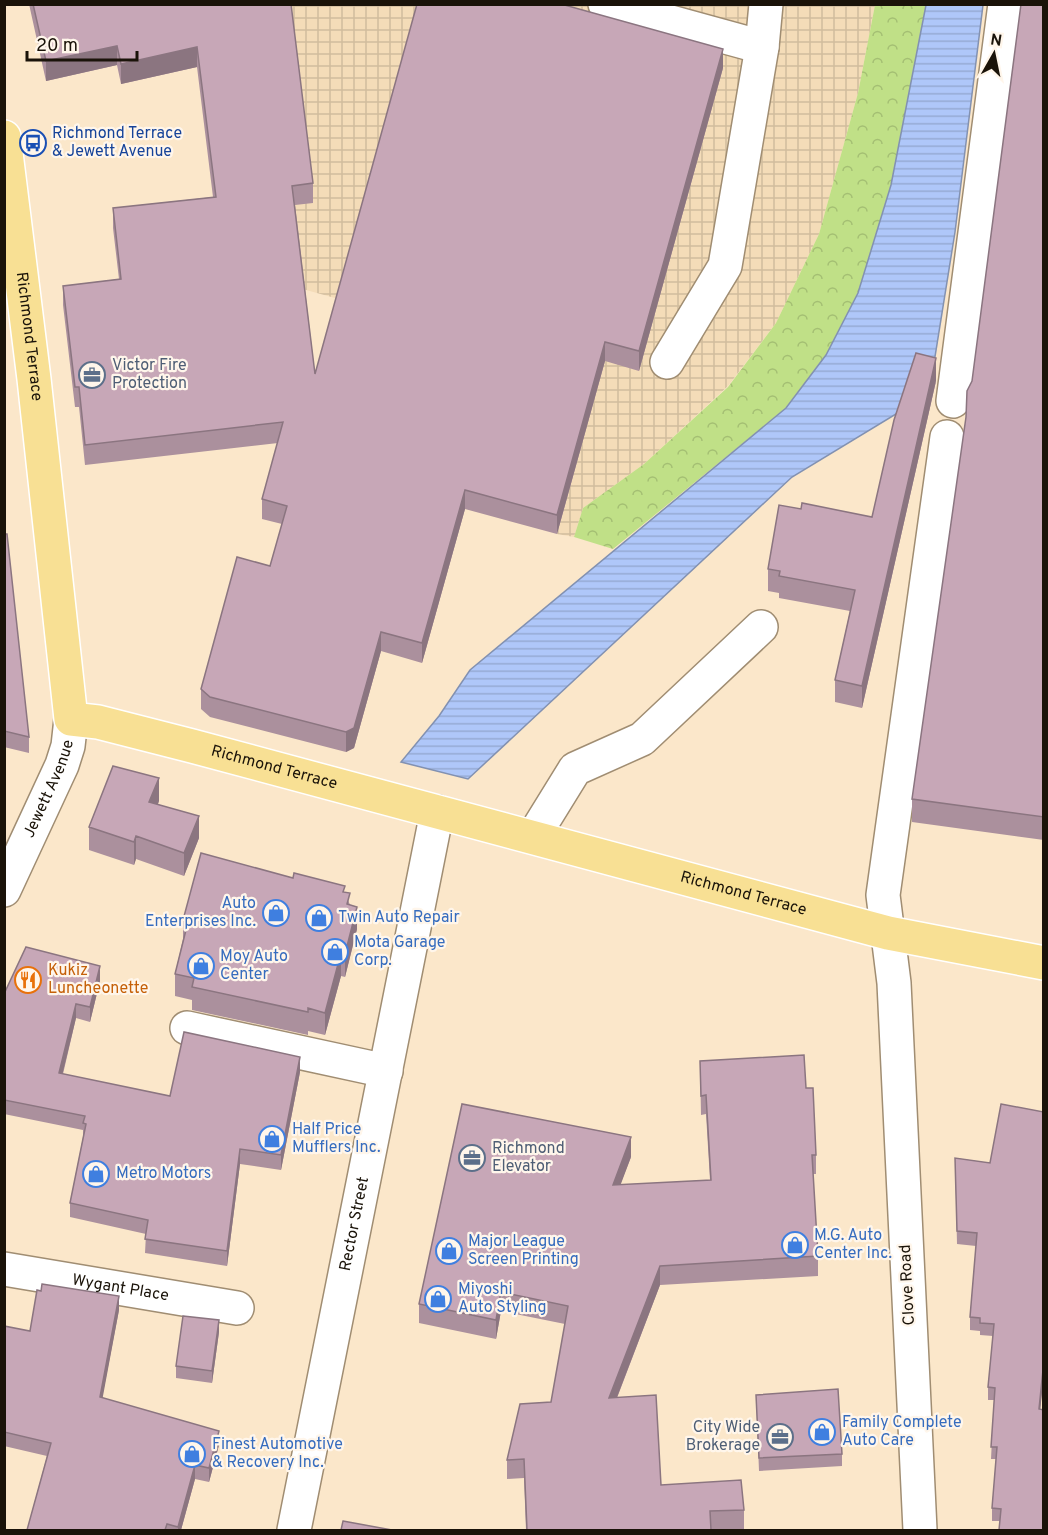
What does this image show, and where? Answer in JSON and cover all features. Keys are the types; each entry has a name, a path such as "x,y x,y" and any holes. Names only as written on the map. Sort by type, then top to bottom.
{"main road":[{"name":"Richmond Terrace","path":"4,137 34,378 71,719 125,728 888,933 1044,963"}],"street":[{"path":"605,4 762,47"},
{"path":"667,362 725,266 762,47 766,4"},
{"path":"953,401 1005,4"},
{"name":"Clove Road","path":"920,1530 894,983 883,895 947,437"},
{"path":"534,837 575,769 642,739 761,627"},
{"name":"Jewett Avenue","path":"8,876 62,765 68,746 71,719"},
{"name":"Rector Street","path":"294,1530 437,812"},
{"path":"187,1028 386,1071"},
{"name":"Wygant Place","path":"4,1269 237,1308"}],"shaded area":[{"path":"191,5 875,5 858,93 819,234 776,323 728,386 644,464 583,508 574,537 557,534 601,372 223,267"}],"green space":[{"path":"875,5 926,5 924,25 891,185 858,294 826,355 786,408 613,549 574,537 583,508 644,464 728,387 776,323 819,234 858,93"}],"water":[{"path":"926,5 983,5 955,232 929,394 792,477 468,779 401,762 439,716 470,670 786,408 826,355 858,293 891,185"}],"building":[{"path":"33,4 291,4 313,183 292,186 315,374 417,4 561,4 723,49 639,351 605,342 557,515 465,490 422,643 381,632 354,728 346,732 210,697 201,689 237,557 270,566 287,506 262,499 283,422 85,445 79,387 75,387 63,286 121,279 113,208 216,197 197,47 121,64 117,46 46,61"},
{"path":"1021,4 1044,4 1044,817 912,799 966,417 967,391 972,381"},
{"path":"916,353 936,358 862,686 835,680 855,590 779,576 780,571 768,569 779,505 801,509 802,503 872,517 894,420"},
{"path":"4,534 7,534 29,737 4,731"},
{"path":"113,766 159,778 149,802 199,816 184,853 136,836 134,842 89,827"},
{"path":"201,853 293,878 294,873 345,886 343,892 350,893 347,904 357,907 345,954 341,953 325,1013 308,1008 308,1012 192,987 194,978 175,974 188,922 183,920"},
{"path":"26,947 100,966 90,1007 76,1004 59,1073 170,1096 184,1032 300,1057 281,1155 240,1149 227,1251 145,1239 148,1220 70,1203 86,1124 83,1123 85,1116 4,1100 4,994"},
{"path":"804,1055 806,1088 813,1088 816,1155 812,1155 818,1256 660,1266 609,1398 656,1395 661,1485 741,1480 744,1510 710,1511 711,1530 527,1530 524,1459 507,1460 520,1404 551,1402 568,1306 501,1292 496,1320 419,1304 462,1104 631,1137 613,1185 711,1180 706,1095 701,1096 700,1061"},
{"path":"1001,1104 1044,1112 1044,1360 1039,1409 1044,1410 1044,1530 999,1530 1001,1509 992,1508 997,1447 991,1447 995,1388 988,1387 994,1324 980,1323 980,1318 970,1317 977,1233 957,1231 955,1158 990,1163"},
{"path":"42,1284 119,1296 100,1397 219,1431 209,1468 195,1465 178,1527 167,1524 165,1530 27,1530 51,1443 4,1432 4,1326 30,1331 37,1290 41,1291"},
{"path":"183,1316 219,1320 212,1371 176,1366"},
{"path":"838,1389 842,1454 759,1458 756,1395"},
{"path":"343,1521 392,1530 341,1530"}],"place":[{"name":"Richmond Terrace & Jewett Avenue","path":"33,143"},
{"name":"Victor Fire Protection","path":"92,375"},
{"name":"Auto Enterprises Inc.","path":"276,913"},
{"name":"Twin Auto Repair","path":"319,918"},
{"name":"Mota Garage Corp.","path":"335,952"},
{"name":"Moy Auto Center","path":"201,966"},
{"name":"Kukiz Luncheonette","path":"28,980"},
{"name":"Half Price Mufflers Inc.","path":"272,1139"},
{"name":"Richmond Elevator","path":"472,1158"},
{"name":"Metro Motors","path":"96,1174"},
{"name":"M.G. Auto Center Inc.","path":"795,1245"},
{"name":"Major League Screen Printing","path":"449,1251"},
{"name":"Miyoshi Auto Styling","path":"438,1299"},
{"name":"Family Complete Auto Care","path":"822,1432"},
{"name":"City Wide Brokerage","path":"780,1437"},
{"name":"Finest Automotive & Recovery Inc.","path":"192,1454"}]}
